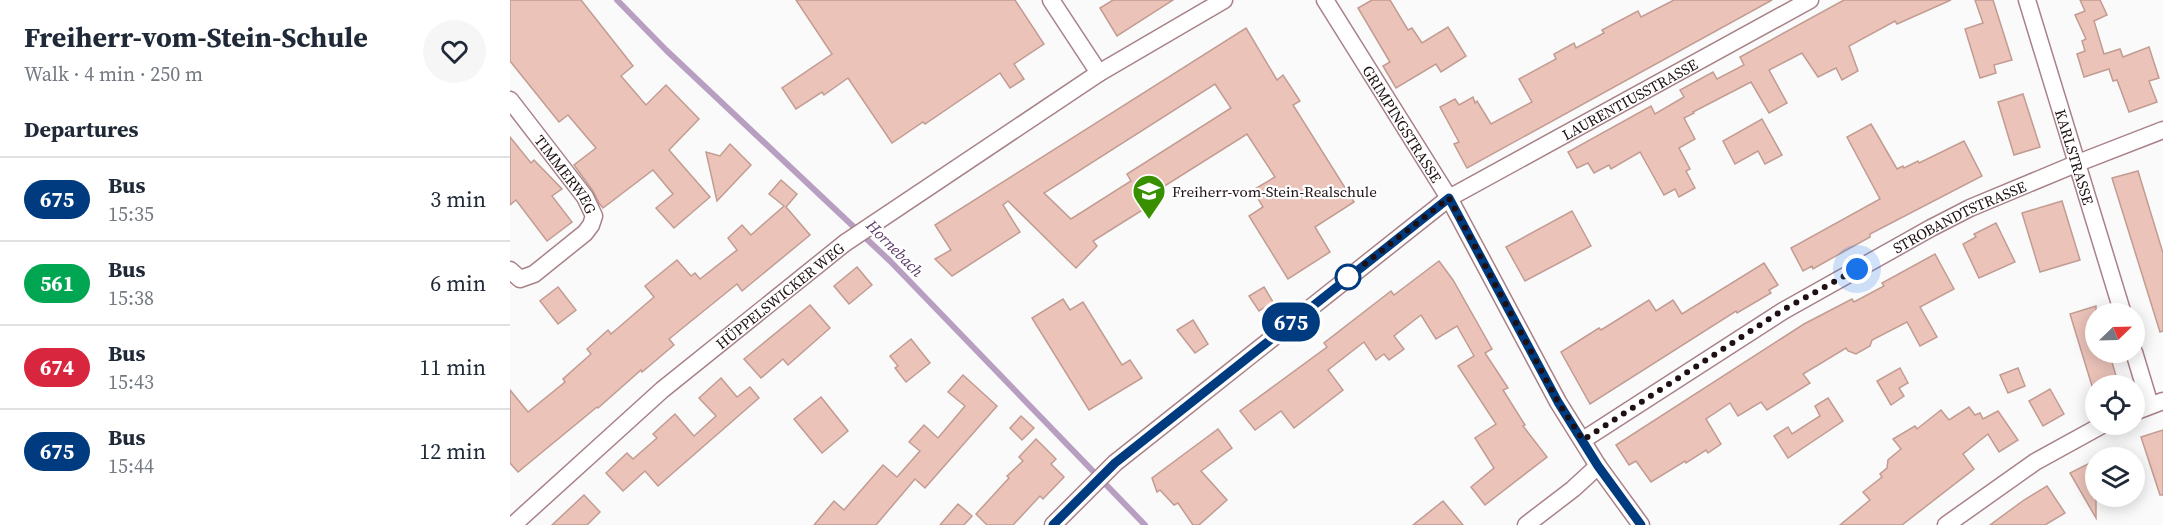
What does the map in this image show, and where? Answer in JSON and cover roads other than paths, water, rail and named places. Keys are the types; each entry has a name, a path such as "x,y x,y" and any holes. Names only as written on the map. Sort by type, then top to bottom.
{"street":[{"path":"1051,0 1099,74"},
{"name":"HÜPPELSWICKER WEG","path":"513,525 662,390 845,243 1099,74 1224,0"},
{"name":"GRIMPINGSTRASSE","path":"1325,0 1449,198 1558,402 1598,466 1641,525"},
{"name":"LAURENTIUSSTRASSE","path":"1053,525 1115,463 1449,198 1810,0"},
{"name":"KARLSTRASSE","path":"2027,0 2120,303"},
{"name":"TIMMERWEG","path":"510,100 585,197 594,216 585,233 534,274 520,279 510,270"},
{"name":"STROBANDTSTRASSE","path":"1583,440 1783,310 1970,208 2163,130"},
{"path":"2137,363 2149,406"},
{"path":"1946,525 2035,462 2085,434"},
{"path":"1526,525 1573,489 1598,466"}],"waterway":[{"name":"Hornebach","path":"617,0 666,50 890,261 1145,525"}],"place":[{"name":"Freiherr-vom-Stein-Realschule","path":"1149,220"}]}
